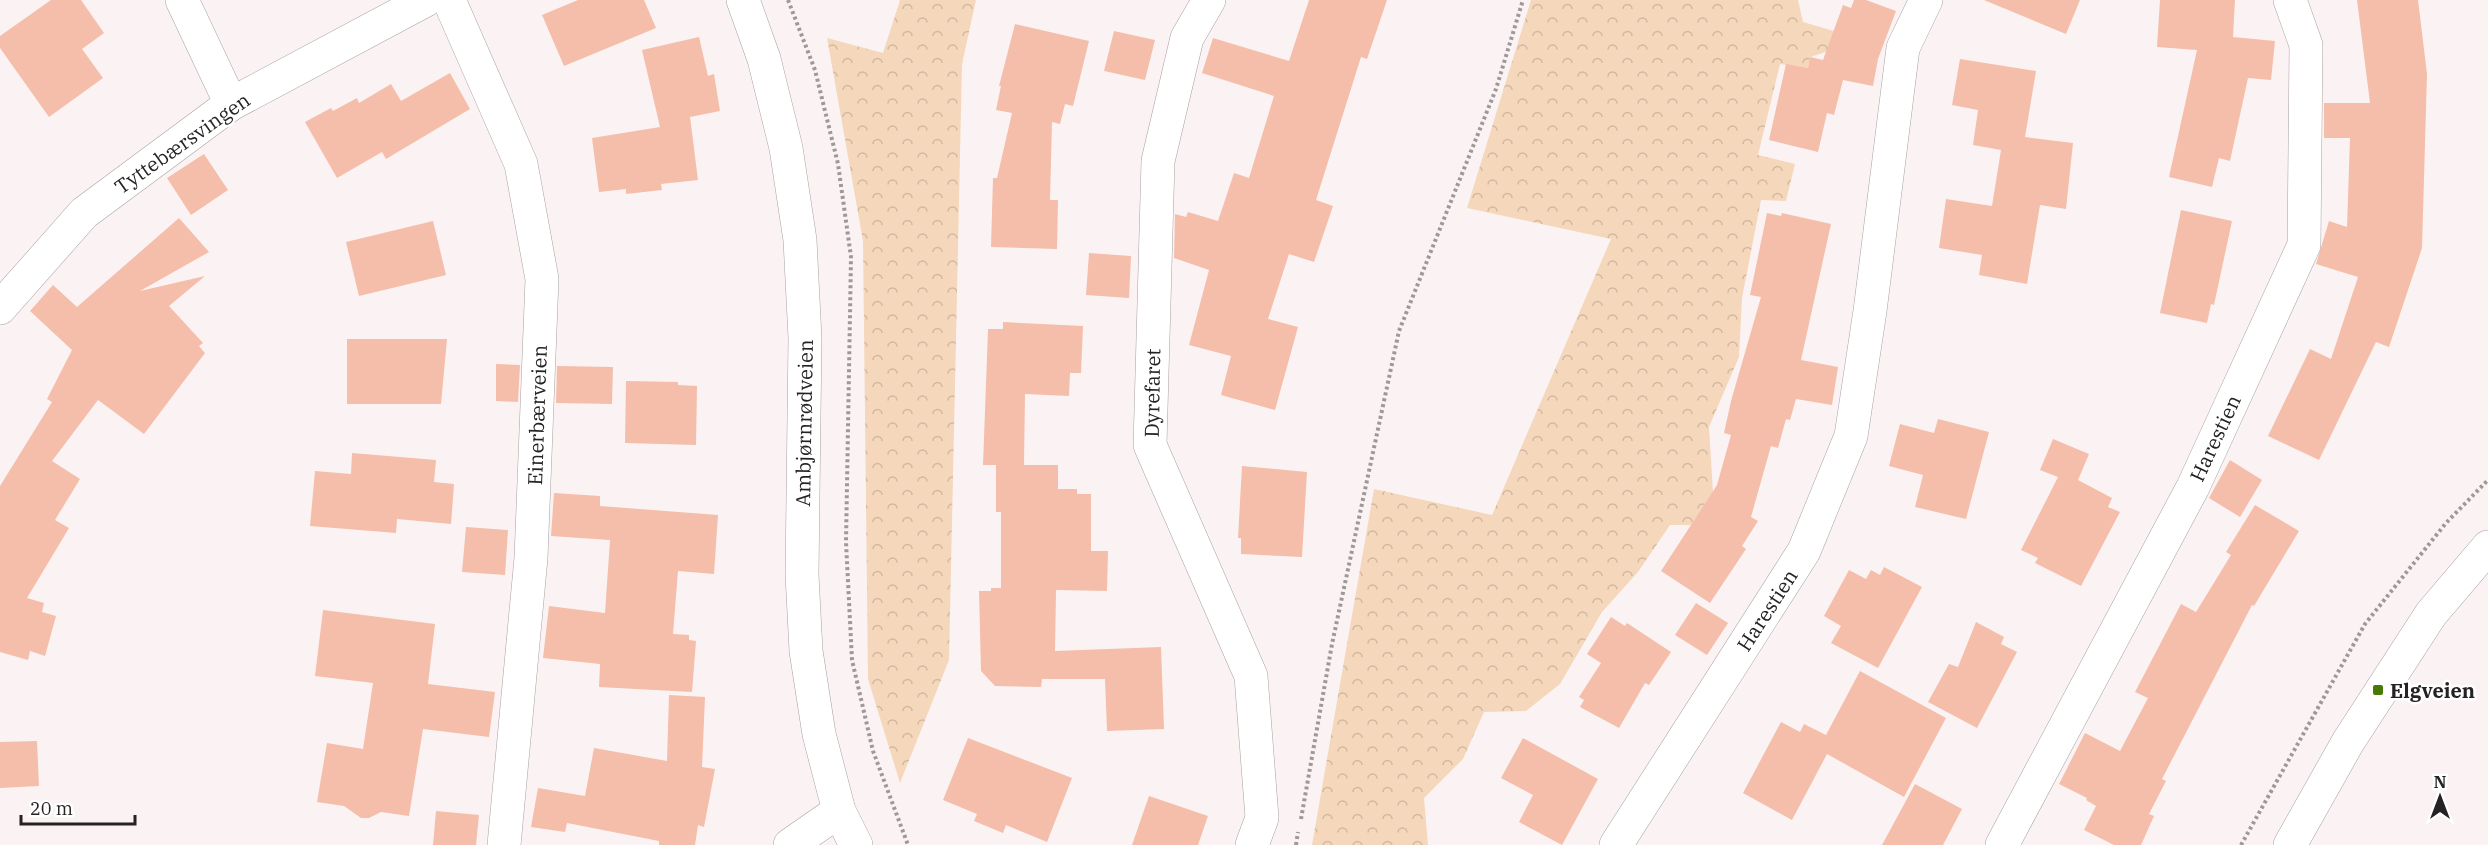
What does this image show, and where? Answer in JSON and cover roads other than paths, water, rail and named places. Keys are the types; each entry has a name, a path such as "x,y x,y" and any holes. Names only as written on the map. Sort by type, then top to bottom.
{"street":[{"path":"183,0 231,104"},
{"name":"Tyttebærsvingen","path":"0,308 84,213 231,104 426,0"},
{"name":"Einerbærveien","path":"449,0 520,164 542,279 531,558 504,845"},
{"name":"Ambjørnrødveien","path":"743,0 764,58 786,148 800,240 805,338 802,575 806,651 819,734 839,811 856,845"},
{"name":"Dyrefaret","path":"1209,0 1187,38 1158,161 1150,445 1251,676 1262,818 1252,845"},
{"name":"Harestien","path":"1616,845 1804,551 1851,436 1870,311 1903,48 1926,0"},
{"name":"Harestien","path":"2002,845 2193,487 2304,245 2306,45 2290,0"},
{"path":"2290,845 2348,742 2431,614 2488,547"},
{"path":"790,845 839,811"}],"place":[{"name":"Elgveien","path":"2378,690"}]}
